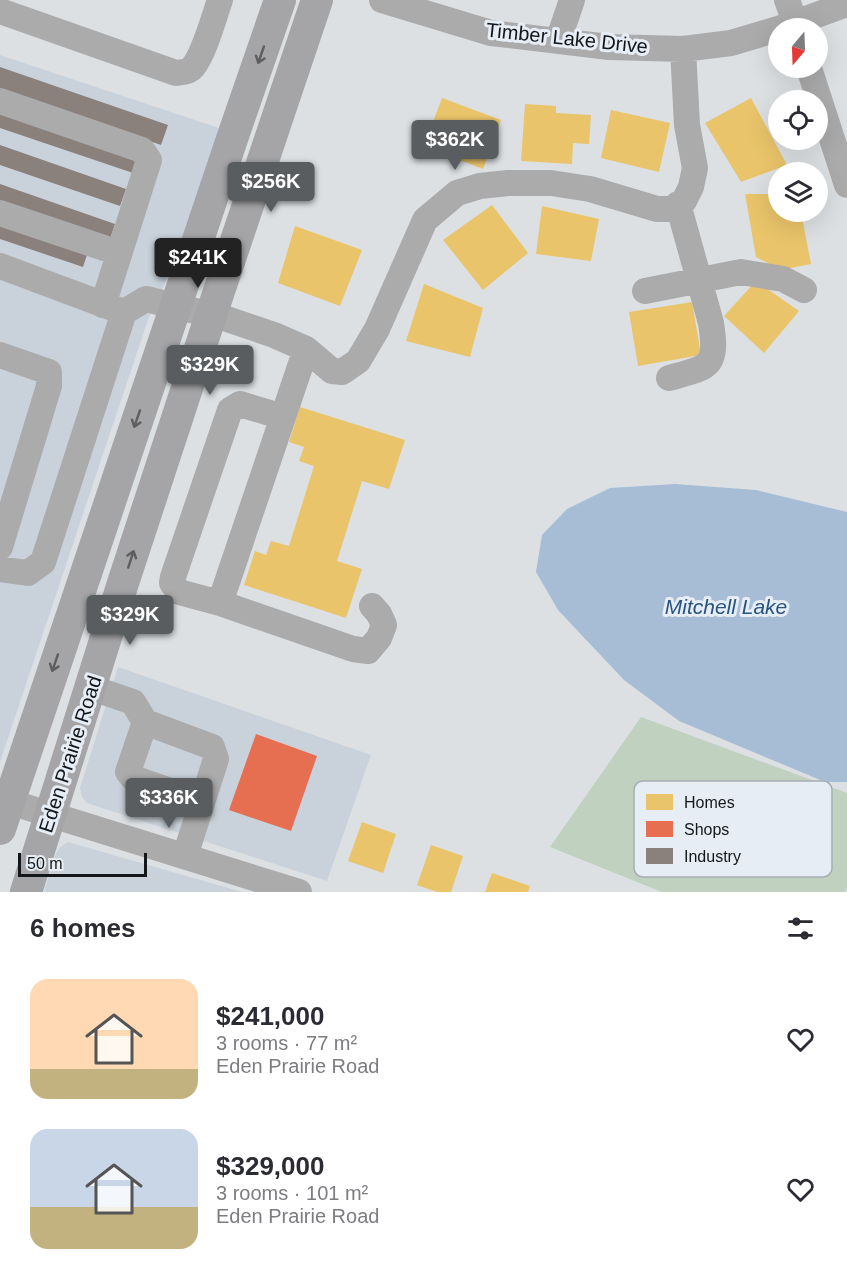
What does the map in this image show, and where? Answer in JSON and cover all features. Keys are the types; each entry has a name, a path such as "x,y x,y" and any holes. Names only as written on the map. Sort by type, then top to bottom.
{"main road":[{"path":"3,810 280,0"},
{"name":"Eden Prairie Road","path":"26,892 92,688 123,583 317,0"}],"street":[{"path":"0,11 176,72 186,72 193,68 199,57 220,0"},
{"name":"Timber Lake Drive","path":"382,0 490,33 609,47 683,49 731,43 768,33"},
{"path":"558,41 572,0"},
{"path":"787,0 788,18"},
{"name":"Timber Lake Drive","path":"813,18 847,4"},
{"path":"0,266 113,308 146,299 211,315 274,335 306,349 332,371 342,372 358,361 377,329 425,220 457,193 480,186 508,183 551,183 590,189 657,209 671,209 684,201 691,187 695,168 687,125 683,49"},
{"path":"812,78 847,185"},
{"path":"0,101 141,150 149,160 119,253 113,308 43,562 28,573 0,569"},
{"path":"669,378 703,368 714,354 711,323 678,204"},
{"path":"0,213 119,253"},
{"path":"645,291 741,272 783,279 804,290"},
{"path":"220,603 306,349"},
{"path":"0,355 49,372 50,386 0,547"},
{"path":"283,417 240,404 233,406 230,410 172,577 172,583 179,592 220,603 353,649 368,651 379,638 384,625 372,606"},
{"path":"92,688 133,702 145,722 212,747 216,759 185,856"},
{"path":"145,722 128,772 133,778 202,802"},
{"path":"3,810 51,815 185,856 282,890"}],"shaded area":[{"path":"0,55 234,133 148,320 0,762"},
{"path":"118,667 371,755 327,881 87,803 82,797 80,788"},
{"path":"68,842 242,892 44,892 55,856 59,848"}],"green space":[{"path":"641,717 814,781 634,781 634,877 832,877 832,787 847,793 847,887 845,892 662,892 550,847"}],"water":[{"name":"Mitchell Lake","path":"675,484 756,490 847,512 847,782 823,781 679,721 624,680 558,610 536,572 542,535 567,509 610,488"}],"building: Homes":[{"path":"442,98 501,120 483,169 424,146"},
{"path":"751,98 768,130 768,150 779,150 785,162 768,162 768,172 741,182 705,123"},
{"path":"525,104 556,106 556,113 591,115 589,144 573,143 572,164 521,161"},
{"path":"611,110 670,123 659,172 601,158"},
{"path":"745,194 768,194 768,222 803,222 811,264 781,270 756,257"},
{"path":"492,205 528,253 483,290 443,240"},
{"path":"542,206 599,219 591,261 536,254"},
{"path":"295,226 362,250 340,306 278,283"},
{"path":"756,281 799,311 764,353 724,316"},
{"path":"424,284 483,308 470,357 406,341"},
{"path":"692,302 701,355 638,366 629,312"},
{"path":"300,407 405,440 389,489 362,481 337,561 362,569 346,618 244,585 255,551 266,555 271,541 289,546 314,466 299,461 304,447 289,442"},
{"path":"362,822 396,834 383,873 348,861"},
{"path":"431,845 463,856 451,892 437,892 417,885"},
{"path":"492,873 530,886 528,892 485,892"}],"building: Shops":[{"path":"256,734 317,756 291,831 229,810"}],"building: Industry":[{"path":"0,67 168,125 161,145 0,89"},
{"path":"0,108 139,156 133,173 0,128"},
{"path":"0,145 126,189 120,206 0,165"},
{"path":"0,184 115,224 110,239 0,201"},
{"path":"0,218 89,249 83,267 0,239"}]}
